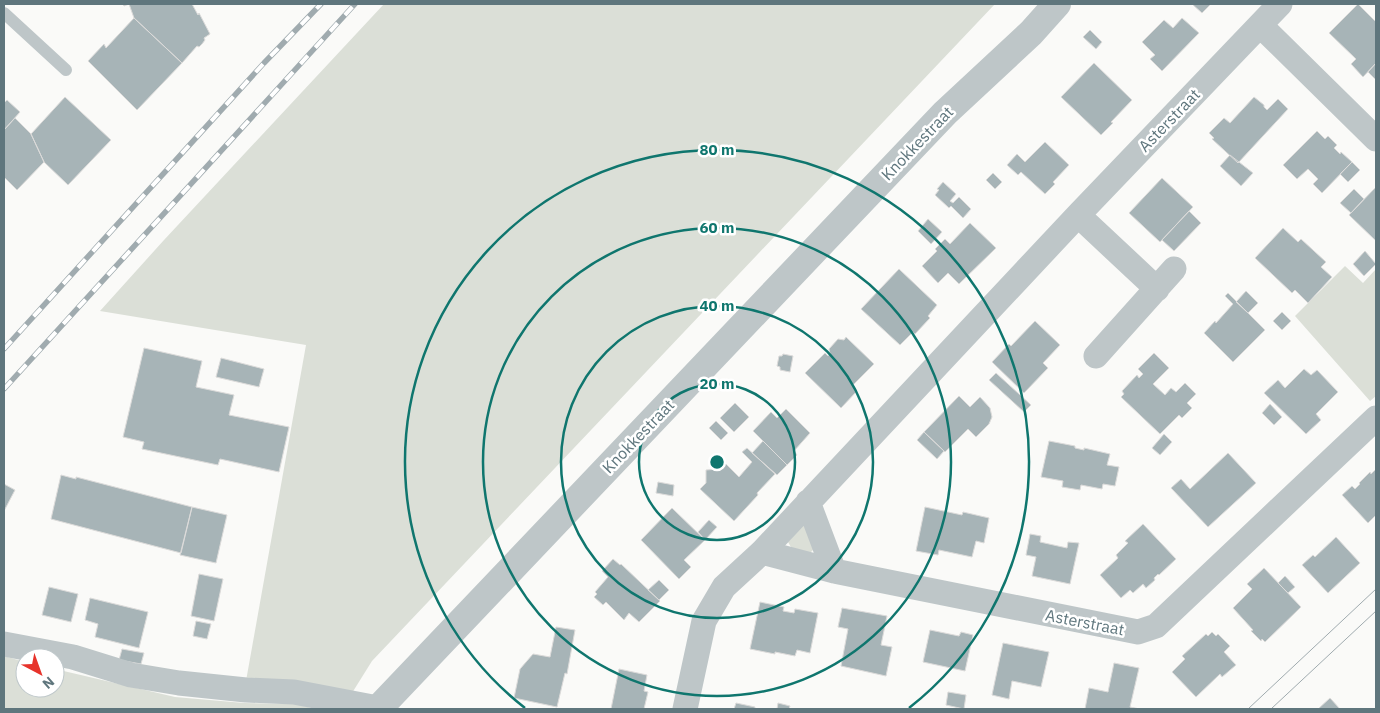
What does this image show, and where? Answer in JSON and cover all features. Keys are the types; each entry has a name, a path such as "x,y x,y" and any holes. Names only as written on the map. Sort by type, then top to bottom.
{"street":[{"name":"Asterstraat","path":"685,709 704,621 724,588 762,552 1078,215 1280,4"},
{"name":"Knokkestraat","path":"378,709 945,113 1031,33 1052,7"},
{"path":"1260,25 1376,139"},
{"path":"1078,215 1157,289"},
{"path":"1096,356 1174,270"},
{"name":"Asterstraat","path":"762,552 834,571 1138,632 1156,626 1376,418"},
{"path":"808,502 834,571"},
{"path":"4,644 73,658 132,675 179,683 246,690 294,692 384,709"}],"lane":[{"path":"4,13 66,70"}],"shaded area":[{"path":"384,4 995,4 372,661 352,693 246,681 306,345 100,311"},
{"path":"1345,266 1363,283 1376,269 1376,396 1370,401 1295,316"},
{"path":"805,522 813,546 813,550 810,553 792,549 788,542"},
{"path":"4,656 15,659 15,698 65,698 65,671 175,697 244,703 296,704 316,709 4,709"}],"building":[{"path":"129,4 192,4 210,34 204,38 205,40 202,44 199,47 197,46 182,63 134,18"},
{"path":"1192,4 1211,4 1202,13"},
{"path":"1358,4 1376,22 1376,63 1363,77 1351,64 1356,59 1329,33"},
{"path":"134,18 182,63 137,110 88,61 104,44 106,48"},
{"path":"1182,18 1199,33 1162,71 1150,59 1155,55 1142,42 1164,20 1173,28"},
{"path":"1090,30 1102,42 1096,49 1083,37"},
{"path":"1094,63 1132,100 1101,135 1061,97"},
{"path":"1376,63 1376,80 1368,72"},
{"path":"65,97 111,140 68,185 44,162 31,134"},
{"path":"1254,97 1267,110 1278,99 1288,109 1238,163 1212,139 1214,138 1209,133 1224,118 1230,123"},
{"path":"7,100 20,112 4,130 4,103"},
{"path":"15,118 31,134 44,162 17,190 4,177 4,130"},
{"path":"1317,131 1325,139 1328,136 1337,145 1334,148 1352,162 1322,193 1313,184 1318,179 1308,169 1297,179 1283,165"},
{"path":"1045,142 1069,165 1045,194 1021,172 1018,175 1007,165 1017,154 1025,162"},
{"path":"1230,155 1253,173 1241,186 1220,166"},
{"path":"1352,162 1360,170 1348,182 1340,174"},
{"path":"993,173 1002,182 995,189 986,180"},
{"path":"1162,178 1193,207 1160,242 1129,213"},
{"path":"943,182 956,194 950,201 953,203 959,197 971,209 963,218 951,206 949,208 935,195"},
{"path":"1375,188 1376,190 1376,241 1349,215"},
{"path":"1354,189 1364,199 1351,213 1340,203"},
{"path":"1189,211 1201,223 1174,251 1162,240"},
{"path":"928,219 942,232 931,244 918,231"},
{"path":"970,223 996,248 959,284 948,273 938,283 922,266 937,251 935,249 945,239 950,244"},
{"path":"1283,228 1298,242 1301,239 1326,262 1321,267 1332,277 1308,303 1295,290 1292,293 1255,258"},
{"path":"1365,251 1376,264 1364,276 1353,264"},
{"path":"899,269 937,305 928,316 930,318 915,334 913,332 900,345 861,309"},
{"path":"1246,291 1258,303 1248,313 1236,302"},
{"path":"1228,293 1265,330 1233,362 1204,333 1233,304 1225,296"},
{"path":"1282,312 1291,321 1282,330 1273,321"},
{"path":"1035,321 1060,345 1043,363 1048,368 1024,393 992,362 1009,344 1011,346"},
{"path":"846,337 874,364 852,386 857,391 841,408 805,373 825,353 828,356 830,354 829,349 838,339 844,340"},
{"path":"144,348 202,361 196,387 234,395 229,415 289,427 279,472 220,459 218,465 142,449 144,442 123,437"},
{"path":"1154,353 1169,368 1153,384 1165,395 1171,388 1176,392 1185,383 1196,394 1187,403 1192,408 1182,418 1179,415 1160,434 1121,397 1124,394 1122,391 1137,375 1139,378 1143,374 1138,369"},
{"path":"783,354 793,356 790,372 780,370 780,367 777,366 779,356"},
{"path":"221,358 264,369 259,387 216,377"},
{"path":"1304,369 1311,375 1317,370 1338,392 1316,414 1321,420 1306,434 1264,393 1278,380 1285,388"},
{"path":"996,373 1031,405 1024,412 989,380"},
{"path":"959,396 970,407 980,397 990,408 992,417 989,424 976,437 968,429 945,452 924,432"},
{"path":"735,403 749,417 734,432 720,418"},
{"path":"1270,404 1282,417 1274,425 1262,413"},
{"path":"786,409 810,433 794,451 797,455 787,465 753,431 771,412 777,418"},
{"path":"716,421 728,433 721,440 709,428"},
{"path":"924,432 944,451 937,459 917,440"},
{"path":"1164,434 1172,442 1160,455 1152,448"},
{"path":"763,441 787,465 777,475 752,453"},
{"path":"1049,441 1075,446 1075,448 1084,450 1084,448 1110,454 1107,465 1119,467 1115,486 1103,484 1102,489 1081,485 1080,490 1062,487 1063,481 1041,477"},
{"path":"747,448 775,474 734,521 700,489 706,483 706,470 719,469 725,463 739,477 752,462 742,452"},
{"path":"1228,453 1256,483 1208,527 1171,488 1181,479 1190,489"},
{"path":"1376,469 1376,515 1368,523 1342,495 1352,486 1355,489 1370,472 1371,474"},
{"path":"61,475 76,479 76,477 192,507 181,553 51,519"},
{"path":"658,482 674,485 673,496 656,493"},
{"path":"4,484 15,490 4,511"},
{"path":"192,507 227,515 216,563 180,555"},
{"path":"925,507 962,515 963,512 989,518 984,543 976,541 972,557 939,550 938,555 916,551"},
{"path":"672,508 705,540 684,560 691,567 679,579 641,540"},
{"path":"709,520 717,527 705,540 698,532"},
{"path":"1143,524 1176,559 1158,574 1154,578 1155,580 1146,588 1143,584 1133,593 1130,590 1121,598 1100,575 1118,558 1116,555 1128,543 1125,541"},
{"path":"1030,534 1041,536 1040,542 1067,548 1068,542 1079,543 1070,584 1032,576 1036,557 1026,555"},
{"path":"1336,537 1360,563 1328,593 1302,565 1313,555 1315,557"},
{"path":"613,559 621,564 660,601 639,622 629,613 624,620 606,602 603,605 594,597 597,594 595,592 608,577 602,571"},
{"path":"1264,568 1301,607 1265,642 1262,639 1261,641 1251,631 1253,630 1233,608 1252,589 1247,584"},
{"path":"199,574 223,579 214,621 191,616"},
{"path":"1285,576 1295,587 1288,593 1278,583"},
{"path":"659,580 669,590 659,600 648,590"},
{"path":"49,587 78,594 71,622 42,615"},
{"path":"90,598 148,612 139,648 95,637 98,624 85,620"},
{"path":"760,602 784,607 783,611 794,613 795,609 818,613 810,653 797,650 795,656 750,649"},
{"path":"842,608 887,616 881,645 892,647 886,676 841,666 848,629 838,627"},
{"path":"196,621 211,624 207,639 193,636"},
{"path":"556,627 575,630 567,674 565,673 557,707 514,698 520,669 533,654 550,657"},
{"path":"930,630 959,636 961,632 973,635 965,671 923,662"},
{"path":"1212,632 1216,636 1218,634 1230,646 1224,652 1236,665 1222,677 1220,674 1196,697 1172,672 1185,659 1182,656 1206,634 1208,636"},
{"path":"1003,643 1049,652 1041,687 1012,681 1009,699 992,695"},
{"path":"122,649 144,653 141,664 119,660"},
{"path":"1114,663 1139,668 1130,707 1140,709 1085,709 1089,688 1108,692"},
{"path":"619,669 647,675 644,691 648,692 644,709 611,709"},
{"path":"948,692 966,695 964,709 946,705"},
{"path":"1330,698 1340,709 1318,709"},
{"path":"736,703 755,707 755,709 734,709"},
{"path":"778,703 790,706 789,709 777,709"}],"tram line":[{"path":"1248,709 1376,589"},
{"path":"1271,709 1376,611"}],"railway":[{"path":"4,349 264,63 321,4"},
{"path":"4,389 355,4"}]}
